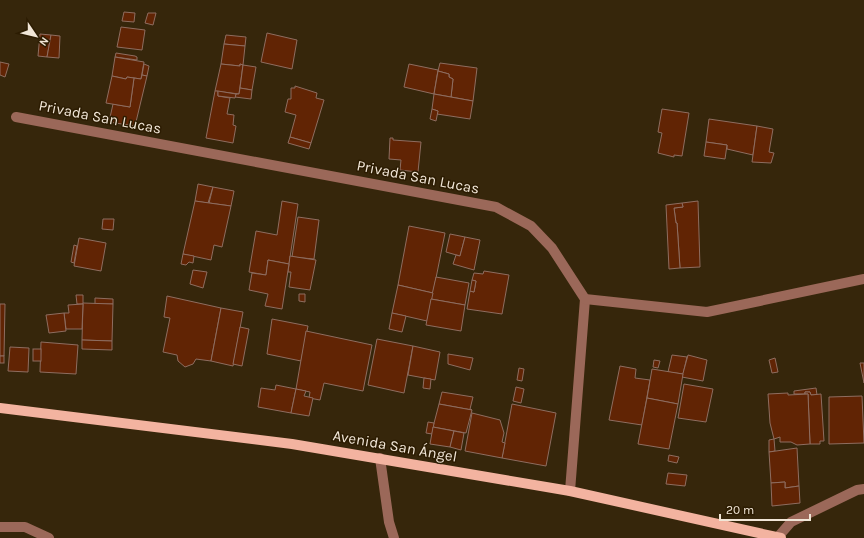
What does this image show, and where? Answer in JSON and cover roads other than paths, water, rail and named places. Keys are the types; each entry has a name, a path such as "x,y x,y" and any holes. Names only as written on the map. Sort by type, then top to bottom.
{"main road":[{"name":"Avenida San Ángel","path":"0,408 292,444 380,458 570,491 780,538"}],"street":[{"name":"Privada San Lucas","path":"16,117 496,207 531,226 552,248 585,299"},
{"path":"570,491 585,299 706,312 864,279"},
{"path":"380,458 389,522 394,538"},
{"path":"780,538 792,522 857,490 864,489"},
{"path":"0,528 25,527 49,538"}]}
